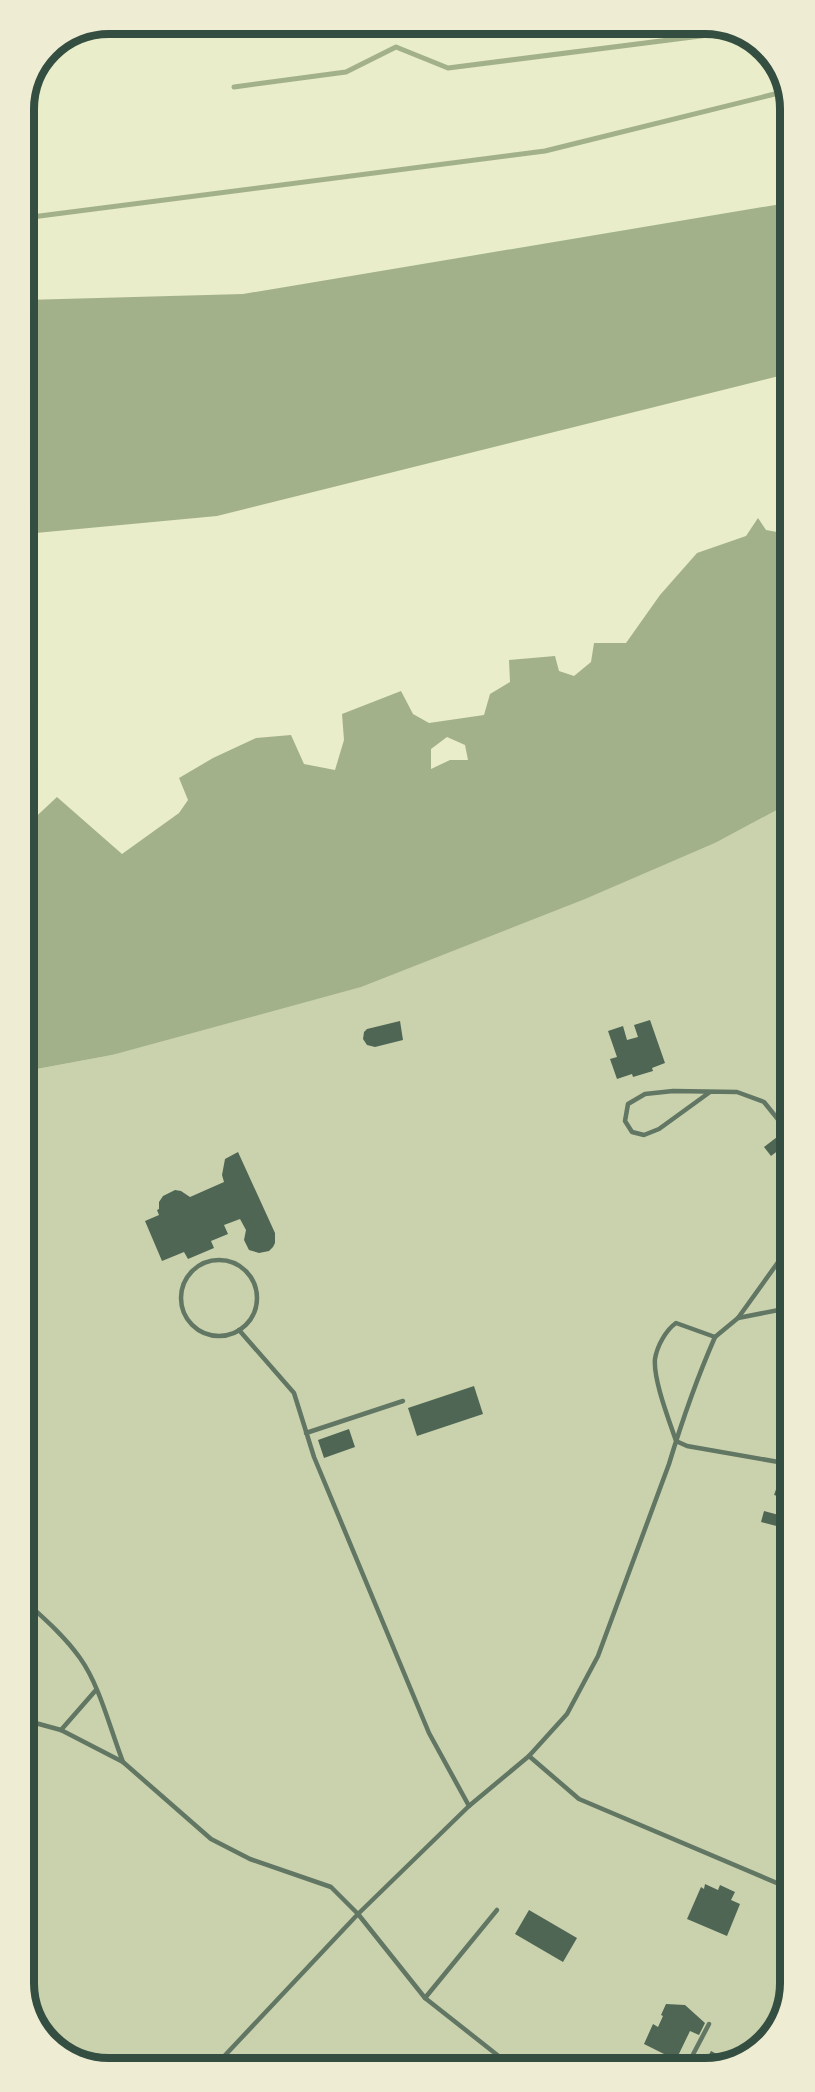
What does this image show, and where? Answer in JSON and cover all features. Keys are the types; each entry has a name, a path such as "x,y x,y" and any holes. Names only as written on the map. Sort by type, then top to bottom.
{"lane":[{"path":"710,1092 659,1129 644,1135 632,1132 625,1121 628,1104 645,1094 673,1091 737,1092 764,1102 780,1122"},
{"path":"223,2057 358,1914 469,1806 529,1756 567,1714 598,1656 698,1375 715,1337 738,1318 780,1260"},
{"path":"226,1261 238,1265 254,1283 257,1295 256,1307 252,1318 239,1330 220,1336 208,1334 196,1328 188,1319 183,1307 183,1289 192,1272 202,1264 226,1261"},
{"path":"738,1318 780,1310"},
{"path":"715,1337 676,1323 668,1329 655,1358 659,1389 676,1441 687,1446 780,1462"},
{"path":"239,1330 294,1393 314,1457 429,1733 469,1806"},
{"path":"306,1433 403,1401"},
{"path":"35,1611 59,1632 81,1659 96,1690 123,1762"},
{"path":"61,1730 96,1690"},
{"path":"35,1723 61,1730 123,1762 211,1839 250,1859 331,1887 358,1914 425,1998 501,2058"},
{"path":"529,1756 579,1798 780,1884"},
{"path":"425,1998 497,1910"},
{"path":"691,2058 710,2024"}],"shaded area":[{"path":"780,204 780,376 217,516 35,533 35,300 243,294"},
{"path":"758,518 766,530 780,533 780,808 717,842 585,899 361,987 112,1055 35,1069 35,818 57,797 122,854 179,813 188,800 179,778 213,758 256,738 291,735 304,764 335,770 344,740 342,714 401,691 413,714 429,723 484,715 490,694 510,682 509,660 555,656 559,671 574,676 591,662 594,643 626,643 660,595 697,553 746,536","holes":["447,737 465,745 468,760 450,760 431,769 431,749"]},
{"path":"780,808 780,1983 777,2007 773,2016 765,2028 747,2045 730,2054 706,2058 104,2057 72,2048 56,2036 42,2016 38,2007 35,1983 35,1069 112,1055 717,842"}],"building":[{"path":"650,1020 665,1063 652,1068 653,1071 617,1079 610,1059 617,1057 608,1031 623,1026 627,1040 638,1037 634,1025"},
{"path":"400,1021 403,1040 375,1047 367,1045 363,1039 367,1029"},
{"path":"780,1135 780,1149 771,1156 764,1147"},
{"path":"238,1152 275,1233 273,1247 269,1251 259,1253 249,1250 244,1240 246,1230 240,1219 224,1225 228,1234 211,1241 214,1248 188,1259 184,1252 162,1261 145,1221 159,1215 157,1210 159,1202 163,1196 175,1190 190,1197 224,1182 222,1175 225,1159"},
{"path":"474,1386 483,1414 417,1436 408,1408"},
{"path":"349,1429 355,1447 324,1458 318,1440"},
{"path":"780,1478 780,1497 774,1495"},
{"path":"764,1511 780,1515 780,1527 761,1522"},
{"path":"705,1884 718,1890 720,1885 735,1892 731,1900 740,1904 727,1936 687,1919 701,1887 704,1889"},
{"path":"529,1910 577,1938 563,1962 515,1934"},
{"path":"666,2004 685,2005 705,2023 699,2035 690,2031 677,2058 672,2058 644,2044 653,2024 658,2027 663,2016 661,2015"},
{"path":"711,2051 721,2056 716,2057 707,2058"}],"waterway":[{"path":"234,87 346,72 396,47 448,68 708,35"},
{"path":"35,217 545,151 779,93"}]}
